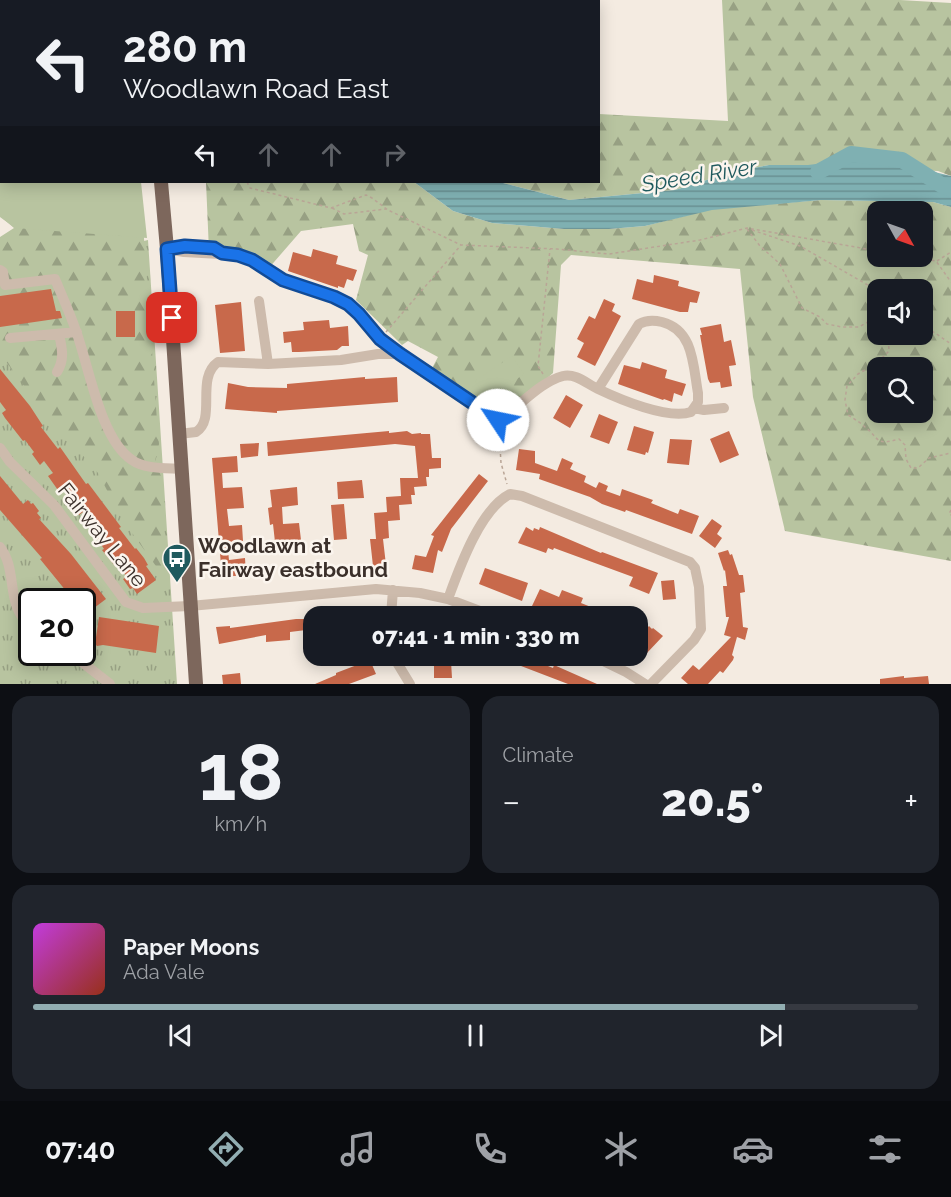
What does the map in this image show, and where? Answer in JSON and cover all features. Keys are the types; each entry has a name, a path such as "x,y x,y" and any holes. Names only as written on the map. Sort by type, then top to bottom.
{"main road":[{"path":"160,183 167,249 196,684"}],"street":[{"path":"167,249 185,246 214,248 222,253 246,257 283,280 348,304 380,339 498,420 547,383 569,375 598,389 624,400 671,414 686,414 698,402 698,393 685,337 677,327 655,321 644,321 635,327 598,389"},
{"path":"0,270 3,272 5,285 55,279 77,332 98,401 119,448 133,462 181,469"},
{"path":"259,301 268,364"},
{"path":"10,338 77,332"},
{"path":"57,372 62,364 63,353 59,334"},
{"path":"179,434 196,432 204,424 208,373 218,362 268,364 400,354"},
{"path":"694,408 704,410 724,408"},
{"name":"Fairway Lane","path":"0,448 10,462 54,505 126,602 142,608 190,606 360,589 420,593 467,606"},
{"path":"448,599 471,540 499,502 510,494 522,496 690,562 695,568 699,587 701,629 694,640 651,684"},
{"path":"0,547 7,559 18,611"},
{"path":"392,606 393,590"},
{"path":"87,666 110,684"},
{"path":"399,666 410,684"},
{"path":"614,666 645,684"}],"path":[{"path":"248,183 250,188 344,213 386,209"},
{"path":"331,208 366,195 386,209 461,245 609,254 700,240 747,228 867,249"},
{"path":"747,228 800,246 867,285"},
{"path":"747,228 760,246 780,264 802,308 820,317 827,324 859,327 867,322"},
{"path":"380,339 461,245"},
{"path":"547,383 538,366 550,249"},
{"path":"933,260 951,252"},
{"path":"936,261 951,282"},
{"path":"933,332 951,344"},
{"path":"889,345 889,351 877,363 858,374 847,386 845,400 848,415 867,427 876,441 885,443 898,439 905,445 906,459 911,468 918,468 929,458 951,453"},
{"path":"498,420 501,463 510,494"},
{"path":"951,510 949,514 951,515"}],"green space":[{"path":"722,0 900,0 951,3 951,176 938,171 769,165 732,172 675,190 569,200 503,183 600,183 600,114 728,121"},
{"path":"0,183 140,183 159,444 155,461 163,481 166,580 122,519 98,473 33,398 7,363 0,358 0,237 14,228 0,216"},
{"path":"0,183 141,183 147,238 15,228 0,217"},
{"path":"206,183 415,183 453,211 492,223 564,229 645,226 712,209 821,200 877,201 867,201 867,267 933,267 933,202 951,207 951,561 785,531 753,397 740,269 571,255 561,265 553,373 511,410 497,417 431,370 438,357 408,341 402,345 356,300 368,255 359,251 353,224 301,231 268,269 209,251"},
{"path":"148,240 177,684 0,684 0,275"},
{"path":"512,356 524,374 487,399 475,381"}],"water":[{"path":"872,157 951,176 951,207 933,201 821,200 712,210 645,226 564,229 492,223 453,211 415,183 503,183 569,200 675,190 732,172 769,165 808,165"}],"building":[{"path":"313,249 338,256 336,264 357,270 353,281 347,279 344,288 338,286 338,288 288,271 293,252 311,257"},
{"path":"654,275 679,281 678,286 700,292 697,303 690,302 688,312 680,312 632,299 637,279 653,283"},
{"path":"51,289 56,311 60,311 62,318 0,327 0,296"},
{"path":"604,299 615,304 612,311 621,316 595,366 577,357 584,343 577,339 589,316 595,319"},
{"path":"241,302 245,351 220,353 215,305"},
{"path":"116,311 135,311 135,337 116,337"},
{"path":"329,320 330,328 348,326 349,346 342,346 337,350 292,352 291,342 284,343 283,332 304,330 303,322"},
{"path":"721,324 724,342 731,340 736,365 729,366 732,386 721,388 720,382 710,383 708,379 700,328"},
{"path":"642,362 667,370 665,378 686,384 682,396 674,393 672,402 618,384 624,365 640,369"},
{"path":"0,369 30,406 43,426 41,427 58,449 60,447 121,527 119,528 144,558 148,565 146,566 156,580 137,594 123,579 127,577 117,564 115,566 102,550 104,549 90,527 93,525 83,512 79,515 64,490 60,493 48,476 53,473 44,461 40,465 32,454 34,452 5,418 2,413 6,410 0,402"},
{"path":"365,377 365,379 397,377 398,402 277,411 277,413 225,409 228,383 248,387 287,388 287,384"},
{"path":"566,395 583,405 570,428 553,418"},
{"path":"599,414 618,422 609,444 590,437"},
{"path":"634,426 654,432 648,453 646,452 645,455 627,450"},
{"path":"389,431 389,433 407,431 412,434 430,434 432,458 441,458 441,468 429,469 429,477 426,477 427,486 414,487 415,495 411,495 412,504 399,505 400,520 388,521 389,538 383,539 386,565 373,566 370,539 376,539 374,513 387,512 386,497 401,496 400,478 418,478 415,446 395,444 268,456 267,442"},
{"path":"729,431 739,455 720,463 710,439"},
{"path":"670,439 692,440 689,465 667,463"},
{"path":"259,443 258,456 241,458 240,444"},
{"path":"519,449 535,451 535,463 557,471 562,458 573,463 570,469 586,476 584,482 596,488 599,482 608,486 606,491 620,496 622,489 653,500 651,503 678,514 680,509 699,516 692,534 626,510 625,512 602,504 590,497 539,479 540,474 516,470"},
{"path":"237,456 238,472 222,473 223,488 242,487 244,508 227,509 229,526 242,525 243,541 227,542 229,560 245,558 246,575 222,577 212,458"},
{"path":"479,474 488,481 451,529 442,552 438,550 433,573 412,569 415,555 426,557 434,536 431,535"},
{"path":"0,476 23,504 28,500 31,504 33,503 39,511 37,513 41,518 39,519 71,554 106,599 96,606 96,588 64,588 40,559 42,558 0,510"},
{"path":"362,480 364,498 338,499 337,482"},
{"path":"297,487 298,505 282,507 283,524 299,523 301,540 275,542 268,508 272,507 270,490"},
{"path":"344,504 347,539 334,540 331,505"},
{"path":"712,519 722,526 717,534 722,538 715,548 699,536"},
{"path":"526,527 533,531 534,528 539,530 540,527 601,553 658,573 649,594 629,586 633,577 554,548 553,550 548,548 546,553 518,543"},
{"path":"728,550 730,555 732,554 739,575 743,575 745,592 740,593 743,627 748,628 745,640 737,637 732,655 733,660 723,673 720,671 708,684 688,684 681,678 693,665 699,670 731,637 724,635 729,617 726,617 723,586 727,586 725,570 718,553"},
{"path":"485,568 528,583 522,601 479,584"},
{"path":"674,580 676,599 663,600 661,581"},
{"path":"540,589 559,597 562,590 583,598 581,603 588,606 532,606"},
{"path":"99,617 159,626 156,653 97,646"},
{"path":"303,619 303,630 290,632 290,640 266,642 266,635 219,644 216,627 230,626 230,628"},
{"path":"648,627 663,636 648,652"},
{"path":"354,666 373,666 376,674 349,684 315,684"},
{"path":"434,666 451,666 452,678 434,678"},
{"path":"521,666 553,668 556,666 597,684 568,684"},
{"path":"240,673 241,684 223,684 222,675"},
{"path":"904,676 904,678 928,676 929,684 880,684 880,679"}],"waterway":[{"name":"Speed River","path":"818,172 851,154 902,160 951,189"}],"place":[{"name":"Woodlawn at Fairway eastbound","path":"177,584"}],"route":[{"path":"172,318 167,249 185,246 214,248 222,253 246,257 283,280 348,304 380,339 498,420"}]}
